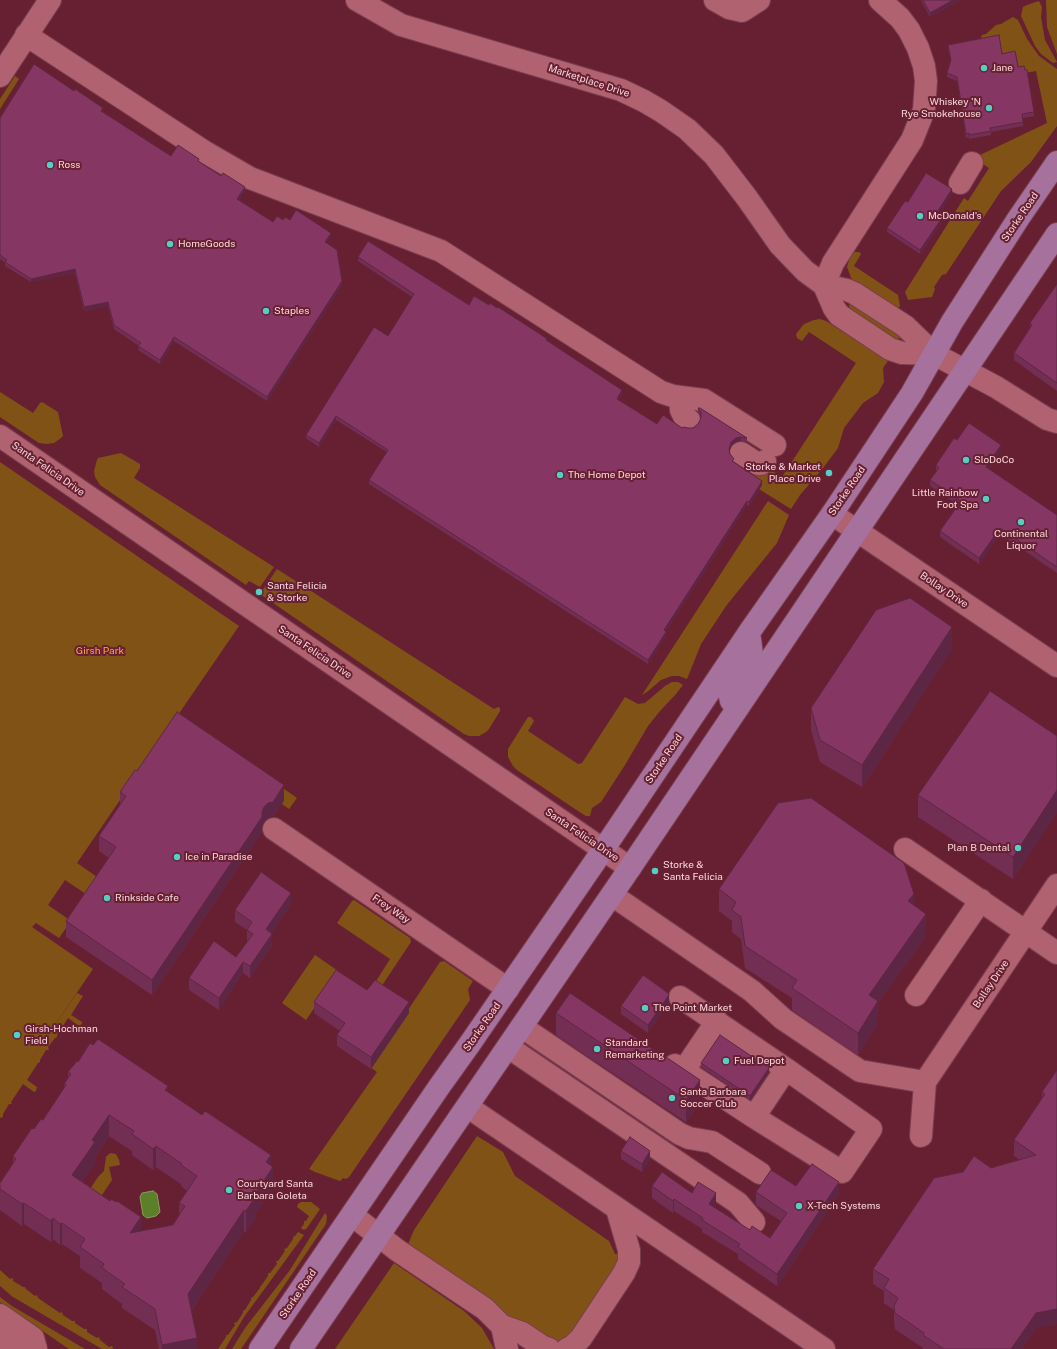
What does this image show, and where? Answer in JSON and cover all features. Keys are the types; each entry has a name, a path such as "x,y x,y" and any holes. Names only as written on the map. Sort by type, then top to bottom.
{"main road":[{"name":"Storke Road","path":"260,1349 603,850 750,631 832,514 912,393 952,322 1018,219 1057,162"},
{"path":"301,1349 522,1028 1057,234"},
{"path":"738,708 731,701 729,692 752,655 750,631"}],"street":[{"path":"0,76 50,0"},
{"name":"Marketplace Drive","path":"357,0 401,25 621,90 661,111 687,129 714,155 780,245 805,271 824,285"},
{"path":"715,0 729,8 742,11 759,0"},
{"path":"880,0 900,18 909,30 920,52 926,81 924,110 912,140 833,264 824,285 834,308 839,315 890,349 902,353 934,354 996,387 1047,419 1057,422"},
{"path":"26,35 239,172 263,184 441,251 661,392 680,397 698,399 710,403 770,453 763,463 758,464 741,453"},
{"path":"960,183 972,163"},
{"path":"680,397 681,410 684,416 690,420"},
{"name":"Santa Felicia Drive","path":"0,436 630,868"},
{"name":"Bollay Drive","path":"832,514 1057,666"},
{"name":"Frey Way","path":"274,828 508,989"},
{"path":"905,848 1057,953"},
{"name":"Bollay Drive","path":"925,1082 1057,885"},
{"path":"612,895 752,991 783,1019 860,1071 925,1082 921,1136"},
{"path":"916,995 981,900"},
{"path":"659,1055 684,1070 706,1079 734,1098 754,1117 842,1172 871,1129 786,1069 760,1058 734,1040 717,1021 680,997"},
{"path":"684,1070 717,1021"},
{"path":"522,1028 680,1134 689,1138 712,1142 760,1173"},
{"path":"508,1047 738,1204 754,1222"},
{"path":"754,1117 786,1069"},
{"path":"468,1107 824,1349"},
{"path":"567,1349 574,1346 581,1338 624,1273 629,1262 629,1250 617,1209"},
{"path":"352,1215 397,1250 485,1309 502,1326 522,1333 543,1347 549,1349"},
{"path":"0,1315 33,1338 35,1349"},
{"path":"502,1326 507,1349"},
{"path":"0,1336 20,1349"}],"green space":[{"path":"1046,0 1057,0 1057,54 1047,27"},
{"path":"1039,1 1042,7 1041,17 1045,40 1057,62 1053,63 1041,54 1035,46 1021,16 1023,7"},
{"path":"1013,17 1018,20 1027,39 1039,56 1057,69 1057,126 1031,162 1001,191 946,274 942,275 934,287 935,289 932,297 908,300 905,292 964,198 968,201 989,168 977,160 980,155 1047,123 1036,71 1025,73 1025,69 1019,70 1016,54 1003,56 999,38 982,41 981,38 982,35 986,34 996,25 1001,24"},
{"path":"15,76 19,79 0,109 0,99"},
{"path":"854,252 859,252 861,254 854,266 898,295 900,306 898,309 852,280 847,267 850,257"},
{"path":"850,303 901,332 901,338 896,339 850,309"},
{"path":"820,319 826,321 888,361 883,368 884,382 878,393 863,403 844,428 838,448 800,495 791,509 746,481 750,464 771,470 782,477 856,363 809,332 802,341 797,338 796,334 804,324"},
{"path":"0,392 33,413 42,402 58,412 63,436 54,443 39,443 0,417"},
{"path":"121,453 140,464 140,468 134,478 274,567 260,587 249,581 246,585 100,485 95,477 94,471 98,458"},
{"name":"Girsh Park","path":"0,462 239,626 178,715 297,798 289,809 282,804 284,800 176,718 77,863 100,879 89,896 65,880 48,905 71,921 59,938 36,923 32,927 93,969 10,1091 77,993 83,996 71,1015 82,1022 82,1024 79,1026 68,1018 57,1037 48,1047 49,1050 46,1050 40,1062 27,1080 37,1087 36,1091 34,1092 23,1084 11,1102 12,1104 9,1104 3,1114 3,1117 0,1118"},
{"path":"768,501 789,515 777,543 726,606 701,644 687,679 679,676 672,676 661,680 642,695"},
{"path":"277,569 494,709 498,707 500,708 500,711 489,729 479,736 469,736 464,734 260,594"},
{"path":"672,682 678,682 683,685 648,726 601,802 592,808 590,816 586,816 581,813 517,770 508,757 508,749 528,717 531,717 534,721 528,731 578,764 582,763 625,697 638,704 645,703"},
{"path":"354,900 410,938 411,942 379,990 373,986 390,959 337,923"},
{"path":"315,955 357,984 321,998 306,1020 282,1003"},
{"path":"444,961 473,981 468,989 470,1000 349,1177 346,1179 343,1178 340,1181 309,1169 377,1072 370,1067 440,962"},
{"path":"477,1136 503,1152 515,1176 609,1241 615,1254 620,1254 618,1264 570,1334 558,1342 544,1340 407,1247 414,1230"},
{"path":"110,1153 116,1154 120,1165 109,1167 112,1180 98,1201 90,1189 104,1171 106,1157"},
{"path":"301,1202 311,1202 320,1209 304,1230 301,1228 304,1221 306,1221 309,1216 297,1207"},
{"path":"325,1213 327,1216 326,1224 241,1349 232,1349 245,1328 290,1270"},
{"path":"298,1232 304,1235 244,1317 225,1349 218,1349 226,1335 228,1335 235,1325 234,1323 237,1322 245,1310 251,1298 268,1276 268,1273 270,1273 277,1264 276,1261 278,1261 285,1251 284,1249 287,1248 293,1237"},
{"path":"394,1263 464,1311 482,1328 494,1349 335,1349"},
{"path":"0,1270 10,1279 13,1278 13,1281 25,1287 35,1296 37,1295 38,1298 60,1313 62,1312 63,1315 72,1321 75,1321 75,1323 84,1329 87,1329 87,1332 97,1338 99,1337 100,1340 109,1347 112,1346 113,1349 102,1349 13,1297 0,1286"},
{"path":"0,1297 12,1306 85,1349 69,1349 0,1302"}],"shaded area":[{"path":"153,1191 157,1194 160,1212 156,1216 147,1218 143,1215 140,1197 142,1193"}],"building":[{"path":"923,0 953,0 930,13"},
{"path":"999,35 1002,54 1015,51 1018,67 1024,66 1025,70 1027,70 1034,112 1022,114 1023,122 990,128 991,131 969,135 969,133 966,134 957,77 947,73 951,60 948,45"},
{"path":"34,64 74,91 75,89 103,108 101,111 171,156 178,145 199,159 198,161 221,176 223,173 245,187 237,199 273,222 277,216 283,220 285,217 290,220 296,210 331,233 325,242 337,250 342,281 267,397 174,337 160,360 138,346 141,343 114,325 108,302 84,307 75,269 31,279 5,262 7,260 0,255 0,118"},
{"path":"926,173 952,189 936,214 942,218 920,250 887,228 905,201 908,202"},
{"name":"The Home Depot","path":"368,241 469,305 474,296 489,305 490,303 497,308 498,307 622,390 617,399 657,424 663,415 682,428 693,428 698,424 701,418 701,412 698,408 700,408 747,438 736,438 731,442 729,449 730,454 734,459 732,461 762,481 749,502 747,501 664,630 666,632 648,660 369,480 388,450 336,416 319,443 306,435 374,327 388,336 414,294 358,257"},
{"path":"1057,284 1057,383 1014,353 1032,325 1030,323"},
{"path":"969,423 1001,445 986,467 1057,515 1057,567 1000,528 979,558 940,531 961,501 930,480 939,468 936,465 954,438 957,440"},
{"path":"910,598 952,627 862,765 820,740 811,708 876,610"},
{"path":"990,691 1057,736 1057,790 1013,857 918,795"},
{"name":"Ice in Paradise","path":"177,712 284,785 273,802 268,803 264,807 262,817 152,980 66,921 116,847 99,836 126,796 120,792 135,770 137,771"},
{"path":"811,798 904,863 914,894 908,901 926,914 869,995 878,1001 858,1033 792,988 797,980 745,946 741,917 732,910 736,902 719,889 778,803"},
{"path":"261,872 291,893 266,929 272,934 250,966 243,962 219,998 189,978 214,941 236,957 253,934 247,930 252,922 235,910"},
{"path":"336,970 367,990 375,980 409,1002 371,1057 337,1035 345,1023 314,1002"},
{"name":"The Point Market","path":"643,975 669,995 648,1025 621,1006"},
{"path":"570,993 700,1080 686,1100 556,1013"},
{"path":"720,1035 769,1068 750,1096 701,1063"},
{"name":"Courtyard Santa Barbara Goleta","path":"98,1039 168,1086 165,1090 202,1115 205,1111 271,1155 266,1162 273,1167 255,1194 256,1196 246,1211 244,1210 188,1294 197,1338 162,1345 155,1309 122,1287 125,1284 102,1268 104,1264 80,1247 85,1239 62,1223 60,1224 53,1218 51,1221 0,1189 0,1183 16,1159 13,1156 32,1128 34,1129 41,1119 43,1120 66,1085 64,1084 71,1074 68,1072 77,1061 78,1062 90,1043 93,1045","holes":["109,1115 134,1131 132,1134 153,1149 156,1146 197,1176 179,1203 185,1206 173,1225 130,1233 141,1217 117,1201 116,1202 111,1199 110,1201 72,1175 95,1142 92,1140"]},
{"path":"1057,1070 1057,1309 1036,1313 1011,1349 944,1349 895,1313 894,1306 898,1298 884,1288 889,1279 873,1269 934,1178 963,1172 974,1156 991,1168 1036,1155 1014,1140 1045,1094 1042,1092"},
{"path":"630,1137 650,1151 642,1164 621,1151"},
{"path":"812,1164 839,1182 777,1274 738,1247 740,1244 702,1220 703,1218 674,1199 673,1201 652,1186 662,1172 692,1193 698,1182 716,1193 709,1204 750,1230 752,1226 770,1238 787,1213 756,1192 771,1170 796,1186"}],"place":[{"name":"Jane","path":"984,68"},
{"name":"Whiskey 'N Rye Smokehouse","path":"989,108"},
{"name":"Ross","path":"50,165"},
{"name":"McDonald's","path":"920,216"},
{"name":"HomeGoods","path":"170,244"},
{"name":"Staples","path":"266,311"},
{"name":"SloDoCo","path":"966,460"},
{"name":"Storke & Market Place Drive","path":"829,473"},
{"name":"The Home Depot","path":"560,475"},
{"name":"Little Rainbow Foot Spa","path":"986,499"},
{"name":"Continental Liquor","path":"1021,522"},
{"name":"Santa Felicia & Storke","path":"259,592"},
{"name":"Plan B Dental","path":"1018,848"},
{"name":"Ice in Paradise","path":"177,857"},
{"name":"Storke & Santa Felicia","path":"655,871"},
{"name":"Rinkside Cafe","path":"107,898"},
{"name":"The Point Market","path":"645,1008"},
{"name":"Girsh-Hochman Field","path":"17,1035"},
{"name":"Standard Remarketing","path":"597,1049"},
{"name":"Fuel Depot","path":"726,1061"},
{"name":"Santa Barbara Soccer Club","path":"672,1098"},
{"name":"Courtyard Santa Barbara Goleta","path":"229,1190"},
{"name":"X-Tech Systems","path":"799,1206"}]}
